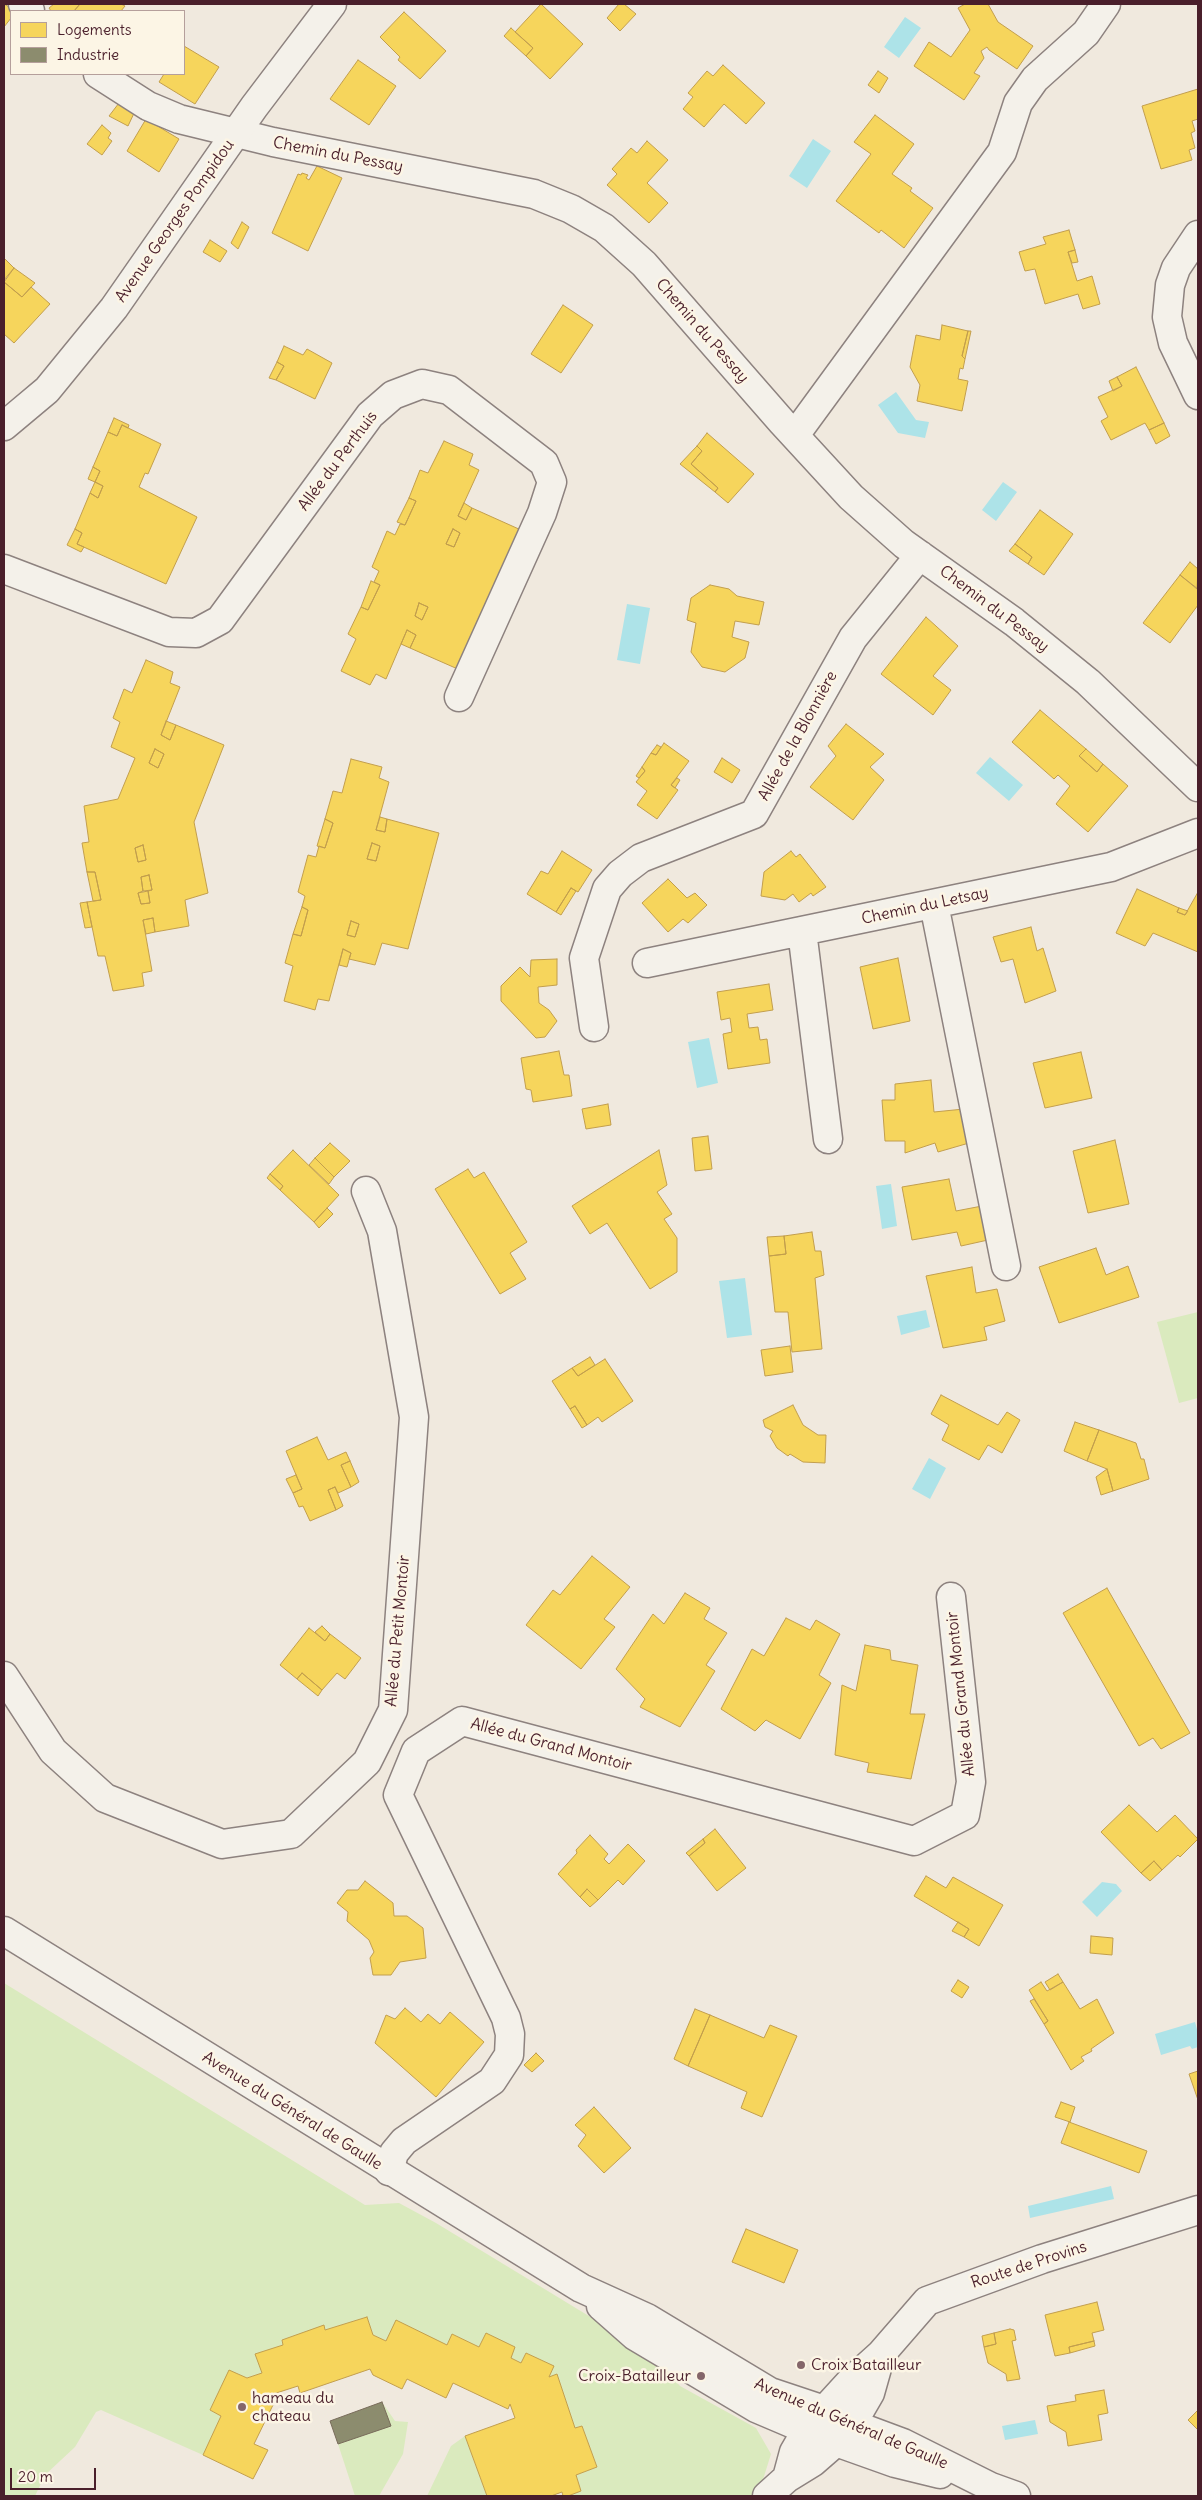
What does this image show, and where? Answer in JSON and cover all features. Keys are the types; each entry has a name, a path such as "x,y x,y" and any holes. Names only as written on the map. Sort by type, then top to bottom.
{"street":[{"name":"Avenue Georges Pompidou","path":"4,426 48,390 114,308 254,107 332,4"},
{"path":"794,435 1002,152 1018,103 1035,79 1086,33 1106,4"},
{"name":"Chemin du Pessay","path":"100,75 148,106 179,119 236,135 534,194 571,209 604,228 644,264 851,497 904,544 1014,622 1088,682 1198,787"},
{"path":"1198,235 1176,268 1170,285 1167,317 1173,343 1198,395"},
{"name":"Allée du Perthuis","path":"4,569 169,632 196,633 220,620 370,415 393,395 422,384 450,390 544,463 552,482 542,513 459,697"},
{"name":"Allée de la Blonnière","path":"594,1027 584,958 606,889 620,874 641,858 754,814 853,638 920,556"},
{"name":"Chemin du Letsay","path":"647,963 1110,867 1198,832"},
{"path":"934,904 1006,1266"},
{"path":"802,931 828,1138"},
{"name":"Allée du Petit Montoir","path":"4,1676 53,1751 105,1798 222,1844 291,1834 367,1762 394,1710 414,1417 382,1231 366,1191"},
{"name":"Allée du Grand Montoir","path":"389,2171 394,2153 404,2141 492,2081 508,2055 510,2034 506,2018 398,1795 416,1751 462,1721 914,1841 965,1815 970,1782 951,1597"},
{"name":"Avenue du Général de Gaulle","path":"4,1931 389,2171 581,2288 646,2318 816,2419 844,2433 902,2442 991,2487 1016,2496"},
{"name":"Route de Provins","path":"777,2487 794,2452 816,2419 850,2381 881,2354 927,2301 1042,2259 1198,2210"},
{"name":"Route de Provins","path":"777,2487 813,2462 844,2433 870,2394 881,2354"}],"green space":[{"path":"1198,1312 1198,1398 1179,1403 1157,1322"},
{"path":"4,1983 365,2205 399,2203 436,2223 602,2324 656,2360 680,2386 756,2428 771,2454 761,2486 755,2496 568,2496 581,2491 576,2475 597,2467 582,2426 575,2428 557,2375 549,2377 553,2366 526,2353 521,2363 511,2358 486,2334 479,2347 452,2334 447,2345 386,2341 373,2335 367,2317 325,2330 324,2326 282,2340 283,2345 256,2354 262,2373 247,2378 229,2371 210,2410 221,2416 203,2455 101,2410 96,2412 75,2447 45,2475 35,2496 4,2496"},
{"path":"382,2402 395,2421 408,2422 403,2454 379,2496 355,2496 338,2444"},
{"path":"465,2436 487,2496 427,2496 451,2446"}],"water":[{"path":"905,17 921,28 899,58 884,47"},
{"path":"813,139 831,151 807,188 789,176"},
{"path":"896,392 916,420 929,422 925,438 898,433 878,405"},
{"path":"1003,482 1017,492 996,521 982,510"},
{"path":"627,604 650,608 640,664 617,660"},
{"path":"990,757 1023,785 1009,801 976,773"},
{"path":"709,1038 718,1083 697,1088 688,1042"},
{"path":"891,1184 897,1226 882,1229 876,1186"},
{"path":"745,1278 752,1335 727,1338 719,1281"},
{"path":"926,1310 930,1327 901,1335 897,1316"},
{"path":"929,1458 946,1468 930,1499 912,1489"},
{"path":"1102,1882 1116,1884 1122,1891 1097,1917 1082,1902"},
{"path":"1195,2022 1198,2033 1198,2047 1192,2049 1190,2046 1161,2055 1155,2034"},
{"path":"1111,2186 1114,2199 1030,2218 1028,2206"},
{"path":"1035,2420 1038,2434 1005,2440 1002,2426"}],"building: Logements":[{"path":"4,4 14,10 10,10 10,19 4,27"},
{"path":"54,4 80,4 75,10 50,10 49,8"},
{"path":"80,4 121,4 125,6 122,10 75,10"},
{"path":"541,4 583,44 550,79 526,56 533,48 515,32"},
{"path":"619,4 624,4 636,14 620,31 607,18"},
{"path":"965,4 988,4 998,22 1033,46 1017,69 987,47 981,51 984,58 974,73 980,76 964,100 914,66 929,42 951,57 970,30 958,8"},
{"path":"404,12 446,51 420,79 398,60 400,57 380,37"},
{"path":"511,28 533,48 526,56 504,36"},
{"path":"185,47 219,67 195,104 159,82 163,75 185,75"},
{"path":"358,60 396,86 369,125 330,99"},
{"path":"723,65 765,103 746,124 724,104 704,127 683,109 693,97 688,93 707,71 713,76"},
{"path":"878,71 888,78 879,93 868,85"},
{"path":"1198,89 1198,119 1192,121 1195,131 1191,133 1195,148 1189,150 1192,160 1161,169 1142,106"},
{"path":"119,103 136,109 128,126 109,116"},
{"path":"875,115 914,144 892,174 912,188 910,191 933,208 904,248 881,230 879,233 836,201 871,154 854,142"},
{"path":"146,119 179,139 159,172 127,151"},
{"path":"102,125 111,133 108,138 112,141 102,155 87,144"},
{"path":"647,141 668,160 647,183 668,203 649,223 607,185 617,174 612,169 631,148 637,153"},
{"path":"317,166 342,178 308,251 272,233 298,174 308,175 306,178 309,180"},
{"path":"242,222 249,227 238,249 231,243"},
{"path":"1069,230 1075,250 1068,252 1077,281 1092,276 1100,304 1083,309 1078,294 1045,304 1035,269 1025,271 1019,252 1046,244 1043,237"},
{"path":"210,240 227,251 220,262 203,252"},
{"path":"1075,250 1078,262 1072,263 1068,252"},
{"path":"4,258 14,268 4,280"},
{"path":"14,268 35,283 22,297 4,282"},
{"path":"4,282 22,297 31,287 50,304 14,343 4,334"},
{"path":"563,305 593,325 561,373 531,354"},
{"path":"942,325 968,331 962,356 965,359 963,369 960,368 958,379 968,381 962,411 917,401 920,385 910,367 916,335 940,340"},
{"path":"968,331 971,331 965,359 962,356"},
{"path":"284,346 303,355 307,349 332,363 315,399 276,380 284,366 277,362"},
{"path":"277,362 284,366 276,380 269,378"},
{"path":"1136,367 1164,423 1149,430 1145,423 1111,440 1101,421 1108,417 1098,397 1122,386 1117,377"},
{"path":"1117,377 1122,386 1113,391 1109,381"},
{"path":"114,418 129,425 128,428 122,425 117,436 108,432"},
{"path":"1164,423 1170,436 1156,444 1149,430"},
{"path":"122,425 161,444 148,474 145,473 139,487 197,517 166,584 77,544 82,533 75,529 90,493 98,498 103,486 95,482 100,471 93,467 108,432 117,436"},
{"path":"707,433 754,474 728,503 715,492 718,488 691,464 702,451 697,446"},
{"path":"444,441 473,454 469,465 479,470 458,516 466,520 472,508 521,530 460,670 410,648 416,635 407,630 386,679 376,674 370,685 341,671 356,639 348,634 361,607 368,610 380,585 374,582 379,571 372,567 387,531 395,535 400,524 405,525 416,501 409,498 420,470 428,473","holes":["453,529 460,533 454,547 446,544","419,603 428,607 422,620 415,616"]},
{"path":"697,446 702,451 691,464 718,488 715,492 680,464"},
{"path":"93,467 100,471 95,482 88,479"},
{"path":"95,482 103,486 98,498 90,493"},
{"path":"409,498 416,501 405,525 397,522"},
{"path":"464,503 472,508 466,520 458,516"},
{"path":"1040,510 1073,534 1044,575 1028,564 1032,557 1015,544"},
{"path":"75,529 82,533 77,544 84,547 81,552 67,545"},
{"path":"453,529 460,533 454,547 446,544"},
{"path":"1015,544 1032,557 1028,564 1009,551"},
{"path":"1190,562 1198,569 1197,589 1180,575"},
{"path":"1180,575 1198,589 1198,605 1170,643 1143,623"},
{"path":"371,581 380,585 368,610 361,607"},
{"path":"710,585 729,589 737,596 764,602 759,625 735,621 732,637 749,642 745,658 725,672 702,667 691,652 696,623 687,620 691,598"},
{"path":"419,603 428,607 422,620 415,616"},
{"path":"926,617 958,646 933,676 951,690 933,715 881,674"},
{"path":"407,630 416,635 410,648 401,644"},
{"path":"146,660 173,672 170,683 180,687 161,735 170,740 176,725 224,745 194,822 208,893 185,900 189,926 155,932 153,918 143,920 152,971 142,973 144,986 113,991 105,956 98,956 87,902 101,900 95,872 87,872 82,843 89,842 84,806 118,799 135,758 111,747 120,722 113,718 124,689 132,693","holes":["155,749 164,754 158,768 149,763","143,845 146,860 138,862 135,848","149,875 152,890 148,891 150,903 141,904 138,893 143,891 141,877"]},
{"path":"1040,710 1086,749 1079,756 1097,772 1103,764 1128,786 1088,832 1056,804 1070,786 1058,775 1054,779 1012,742"},
{"path":"166,721 176,725 170,740 161,735"},
{"path":"846,724 884,754 870,767 884,780 853,820 810,787 836,756 828,746"},
{"path":"664,743 689,761 671,785 678,790 657,819 637,805 647,791 636,782 645,771 642,767 651,753 656,755"},
{"path":"657,745 661,747 656,755 651,753"},
{"path":"155,749 164,754 158,768 149,763"},
{"path":"1086,749 1103,764 1097,772 1079,756"},
{"path":"722,758 740,770 732,783 714,772"},
{"path":"351,759 382,767 379,778 389,782 376,830 385,832 387,819 439,833 408,949 382,943 375,965 349,959 351,953 343,949 329,1001 318,999 315,1010 284,1001 293,966 285,963 293,934 301,936 308,910 302,907 305,896 298,892 308,855 316,857 319,846 325,848 333,823 325,819 333,791 342,793","holes":["372,843 380,846 376,861 367,859","351,921 359,924 355,937 347,935"]},
{"path":"642,767 645,771 639,778 636,776"},
{"path":"677,778 680,780 675,788 671,785"},
{"path":"380,817 387,819 385,832 376,830"},
{"path":"325,819 333,823 325,848 317,846"},
{"path":"372,843 380,846 376,861 367,859"},
{"path":"143,845 146,860 138,862 135,848"},
{"path":"562,851 592,870 578,892 571,888 556,912 527,894 541,871 548,874"},
{"path":"791,851 796,857 800,854 826,887 813,896 811,893 799,902 793,894 785,900 761,896 764,872"},
{"path":"87,872 95,872 101,900 93,901"},
{"path":"149,875 152,890 143,891 141,877"},
{"path":"668,879 687,898 695,893 707,905 688,923 683,919 668,932 642,903"},
{"path":"571,888 576,891 561,915 556,912"},
{"path":"1137,889 1179,908 1177,912 1185,915 1198,892 1198,952 1153,933 1145,946 1116,933"},
{"path":"148,891 150,903 141,904 138,893"},
{"path":"87,902 92,927 85,928 80,903"},
{"path":"302,907 308,910 301,936 293,934"},
{"path":"1179,908 1188,911 1185,915 1177,912"},
{"path":"153,918 155,932 146,934 143,920"},
{"path":"351,921 359,924 355,937 347,935"},
{"path":"1031,927 1037,951 1043,948 1056,991 1025,1003 1013,959 1001,962 993,937"},
{"path":"343,949 351,953 347,967 339,965"},
{"path":"898,958 910,1021 873,1029 860,967"},
{"path":"557,959 557,985 538,987 539,1003 549,1010 557,1021 545,1037 536,1038 501,1001 501,986 520,967 530,977 531,960"},
{"path":"769,984 773,1010 747,1014 749,1028 758,1027 760,1040 767,1039 770,1063 728,1069 723,1034 732,1032 730,1018 721,1020 717,992"},
{"path":"559,1051 564,1075 569,1075 572,1096 533,1102 531,1090 526,1089 521,1058"},
{"path":"1081,1052 1092,1098 1045,1108 1033,1063"},
{"path":"931,1080 934,1112 964,1109 969,1143 938,1152 935,1143 905,1153 905,1141 885,1141 882,1100 895,1100 895,1084"},
{"path":"608,1104 611,1125 586,1129 582,1109"},
{"path":"708,1136 712,1169 695,1171 692,1138"},
{"path":"1115,1140 1129,1204 1088,1213 1073,1151"},
{"path":"330,1143 350,1161 334,1177 315,1158"},
{"path":"293,1150 339,1195 314,1222 280,1190 283,1186 270,1174"},
{"path":"659,1150 667,1185 657,1192 672,1214 664,1219 677,1238 677,1272 650,1289 607,1223 590,1234 572,1206"},
{"path":"315,1158 334,1177 329,1184 309,1165"},
{"path":"468,1169 474,1178 484,1172 527,1242 510,1253 526,1279 500,1294 435,1189"},
{"path":"270,1174 283,1186 280,1190 267,1178"},
{"path":"949,1179 956,1211 982,1206 988,1240 961,1246 957,1232 912,1240 902,1187"},
{"path":"327,1208 333,1214 319,1228 314,1222"},
{"path":"812,1232 815,1251 821,1251 824,1275 815,1278 822,1349 792,1352 788,1312 775,1312 769,1256 786,1254 784,1236"},
{"path":"784,1236 786,1254 769,1256 767,1237"},
{"path":"1096,1248 1106,1275 1128,1266 1139,1297 1059,1323 1039,1267"},
{"path":"972,1267 976,1293 997,1289 1005,1321 984,1327 987,1340 943,1348 926,1276"},
{"path":"790,1346 793,1372 765,1376 761,1350"},
{"path":"590,1357 595,1365 578,1376 572,1368"},
{"path":"605,1359 633,1401 602,1422 598,1417 587,1425 575,1406 570,1409 552,1381 572,1368 578,1376"},
{"path":"941,1395 998,1425 1007,1412 1020,1420 1002,1453 988,1445 979,1460 942,1440 949,1425 931,1414"},
{"path":"793,1405 803,1425 818,1435 826,1435 825,1463 803,1462 790,1454 788,1456 777,1448 770,1436 773,1431 765,1427 763,1420"},
{"path":"575,1406 587,1425 582,1428 570,1409"},
{"path":"1075,1422 1099,1430 1087,1461 1064,1451"},
{"path":"1099,1430 1136,1443 1141,1459 1144,1459 1149,1479 1113,1491 1107,1469 1087,1461"},
{"path":"317,1437 328,1460 346,1452 350,1461 341,1465 351,1487 338,1493 335,1487 328,1490 336,1510 310,1521 303,1506 299,1507 293,1493 302,1489 286,1451"},
{"path":"350,1461 359,1482 351,1487 341,1465"},
{"path":"1107,1469 1113,1491 1101,1495 1096,1477"},
{"path":"296,1475 302,1489 293,1493 286,1479"},
{"path":"335,1487 343,1506 336,1510 328,1490"},
{"path":"592,1556 630,1587 604,1619 615,1627 581,1669 526,1625 553,1590 560,1595"},
{"path":"1107,1588 1190,1733 1161,1749 1153,1738 1139,1746 1063,1613"},
{"path":"685,1593 710,1608 704,1619 727,1633 706,1665 715,1671 680,1727 640,1707 645,1699 616,1669 653,1614 664,1624"},
{"path":"786,1618 810,1630 816,1620 840,1634 819,1675 831,1683 800,1739 766,1720 755,1731 721,1709 752,1649 764,1656"},
{"path":"322,1626 330,1634 325,1641 315,1632"},
{"path":"309,1628 325,1641 330,1634 361,1658 345,1679 337,1673 322,1690 302,1673 297,1679 280,1665"},
{"path":"865,1645 890,1650 891,1660 918,1665 910,1714 925,1714 911,1779 867,1772 869,1763 835,1755 842,1685 856,1691"},
{"path":"302,1673 322,1690 318,1696 297,1679"},
{"path":"1129,1805 1157,1832 1175,1815 1198,1839 1180,1857 1178,1855 1162,1870 1154,1861 1141,1873 1101,1832"},
{"path":"715,1829 746,1868 717,1891 689,1856 705,1843 703,1839"},
{"path":"590,1835 608,1854 604,1859 609,1864 628,1844 645,1861 623,1885 618,1880 598,1900 587,1889 580,1897 558,1874"},
{"path":"703,1839 705,1843 689,1856 686,1853"},
{"path":"1154,1861 1162,1870 1150,1881 1141,1873"},
{"path":"926,1876 946,1888 953,1877 1003,1905 979,1946 964,1937 969,1929 914,1896"},
{"path":"365,1881 393,1903 394,1916 407,1916 423,1928 426,1958 400,1962 391,1975 373,1975 370,1958 374,1952 369,1940 347,1921 348,1912 337,1903 347,1890 358,1890"},
{"path":"587,1889 598,1900 590,1907 580,1897"},
{"path":"958,1922 969,1929 964,1937 952,1931"},
{"path":"1091,1936 1113,1938 1112,1955 1090,1953"},
{"path":"1058,1974 1063,1982 1050,1990 1045,1982"},
{"path":"958,1980 969,1987 962,1998 951,1991"},
{"path":"1041,1982 1047,1991 1063,1982 1080,2009 1097,1999 1114,2033 1091,2049 1092,2051 1081,2057 1084,2061 1071,2070 1044,2024 1048,2021 1029,1990"},
{"path":"1034,1999 1048,2021 1044,2024 1030,2001"},
{"path":"405,2008 421,2022 428,2014 440,2024 450,2012 484,2042 436,2097 375,2043 386,2015 395,2019"},
{"path":"695,2009 710,2015 688,2066 674,2059"},
{"path":"710,2015 764,2038 770,2025 797,2036 762,2117 741,2108 747,2092 688,2066"},
{"path":"536,2053 544,2061 532,2072 524,2065"},
{"path":"1198,2071 1198,2100 1189,2074"},
{"path":"1061,2102 1075,2107 1070,2122 1055,2117"},
{"path":"594,2107 631,2148 604,2173 578,2146 586,2135 575,2125"},
{"path":"1069,2122 1147,2151 1139,2173 1061,2143"},
{"path":"746,2229 798,2250 784,2283 732,2262"},
{"path":"1097,2302 1104,2330 1092,2333 1094,2341 1069,2347 1070,2353 1055,2356 1045,2315"},
{"name":"hameau du chateau","path":"367,2317 373,2335 386,2341 396,2320 447,2345 452,2334 479,2347 486,2333 515,2347 511,2358 521,2363 526,2353 554,2366 549,2377 557,2374 575,2428 582,2426 597,2467 576,2475 581,2491 568,2496 563,2496 562,2492 551,2496 487,2496 465,2436 515,2418 510,2404 508,2409 453,2383 446,2398 407,2379 402,2389 373,2375 370,2369 300,2393 298,2386 270,2395 273,2405 254,2444 268,2450 253,2479 203,2455 221,2416 210,2410 229,2370 247,2378 262,2373 255,2354 283,2345 282,2340 324,2325 325,2330"},
{"path":"1010,2329 1014,2330 1016,2340 1012,2341 1020,2379 1007,2381 1006,2374 988,2363 984,2347 996,2344 994,2333"},
{"path":"994,2333 996,2344 984,2347 982,2336"},
{"path":"1094,2341 1095,2346 1070,2353 1069,2347"},
{"path":"1104,2390 1108,2413 1098,2415 1102,2440 1068,2446 1066,2432 1050,2422 1047,2406 1076,2401 1075,2395"},
{"path":"1198,2410 1198,2430 1188,2420"}],"building: Industrie":[{"path":"382,2402 391,2426 338,2444 330,2421"}],"place":[{"name":"Croix Batailleur","path":"801,2365"},
{"name":"Croix-Batailleur","path":"701,2376"},
{"name":"hameau du chateau","path":"242,2407"}]}
